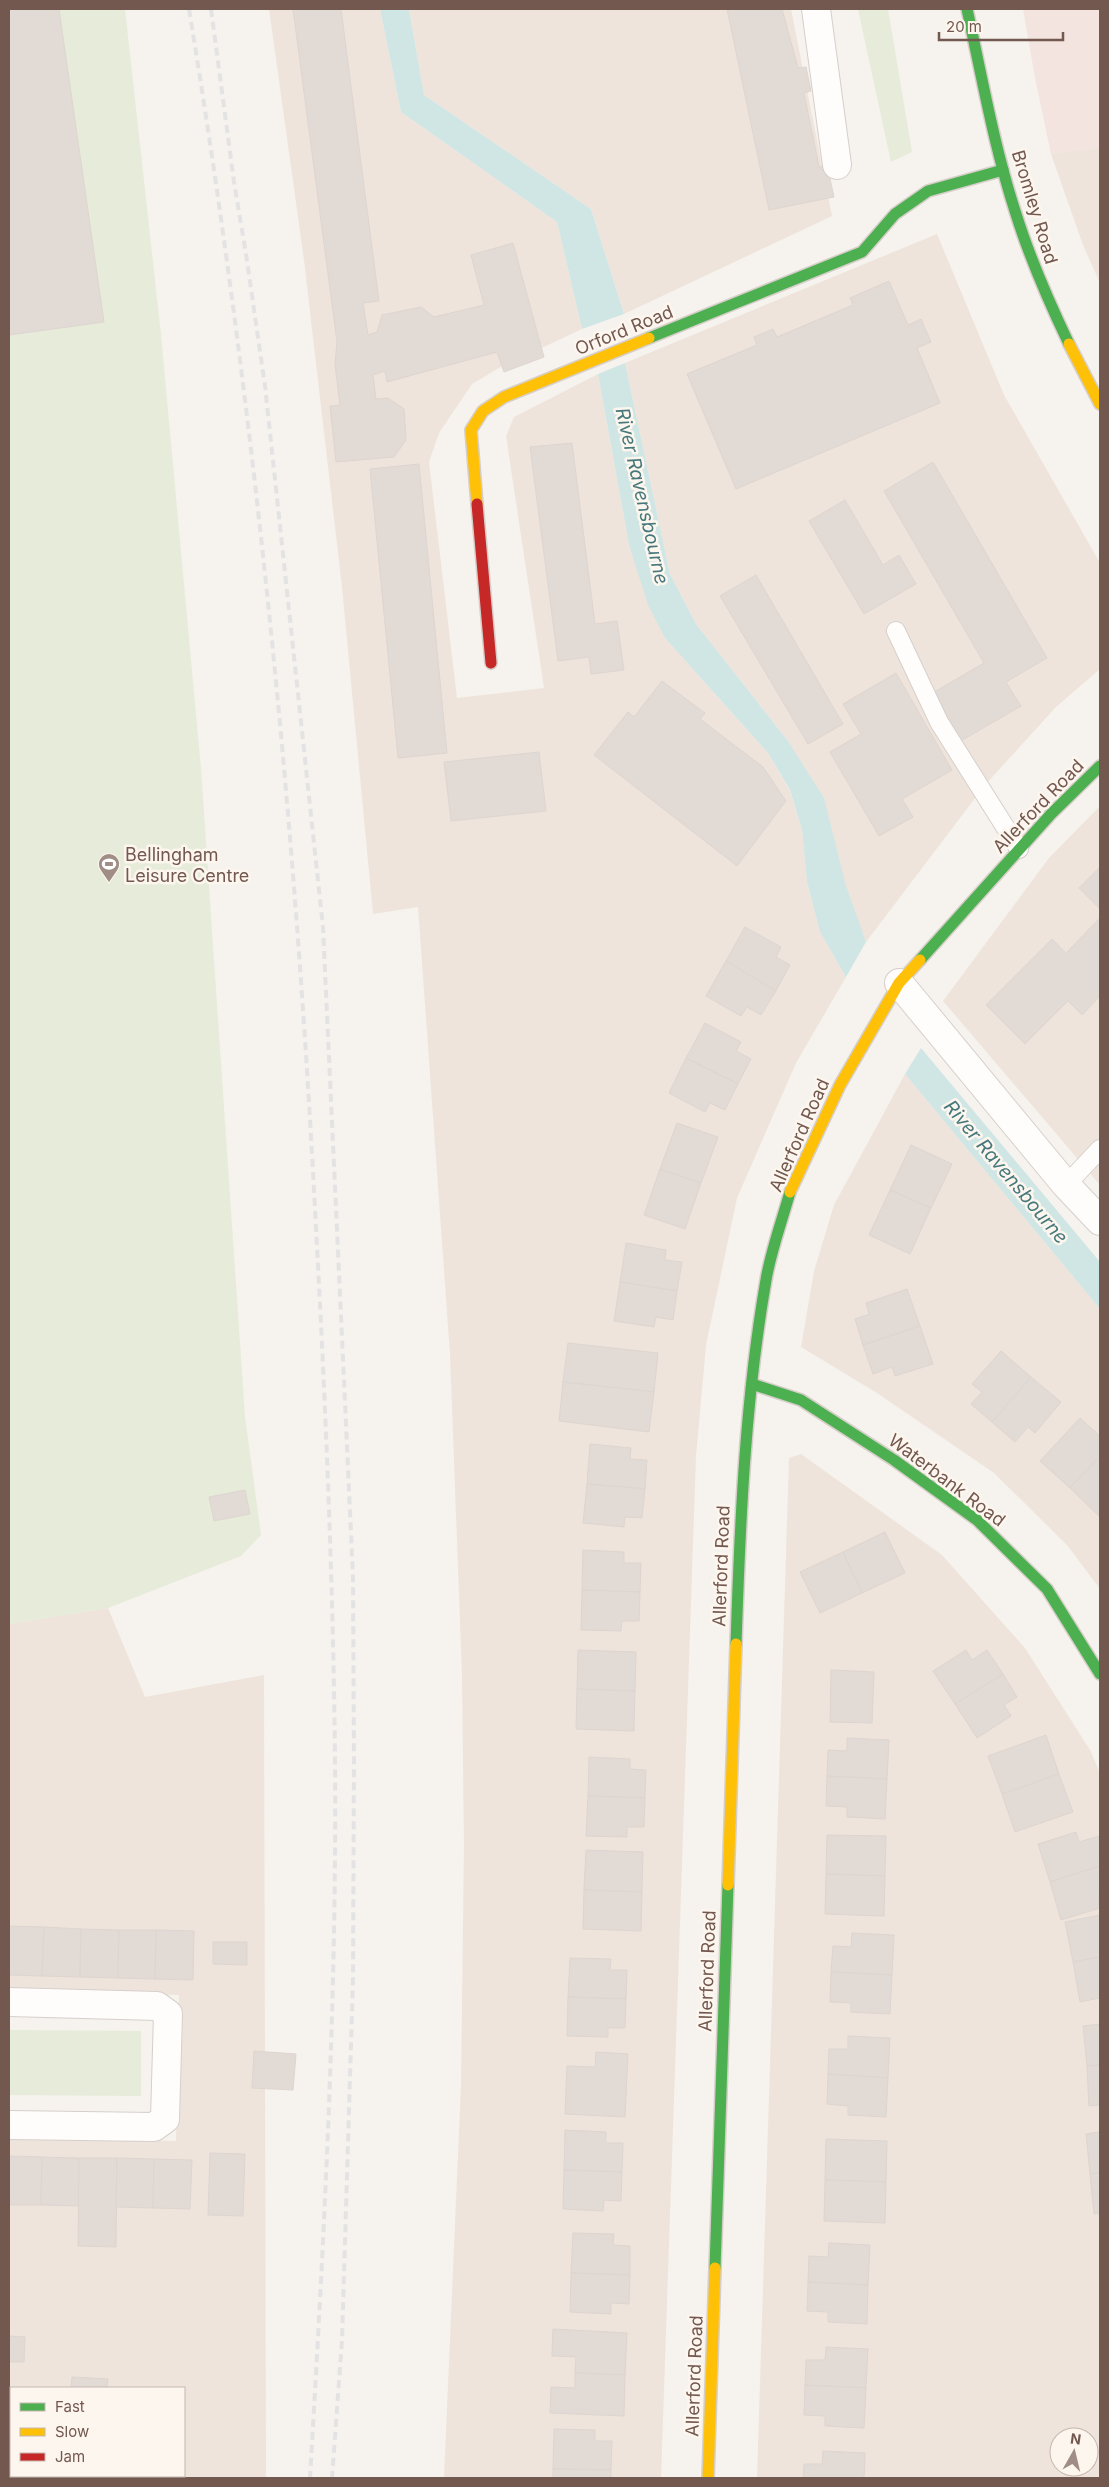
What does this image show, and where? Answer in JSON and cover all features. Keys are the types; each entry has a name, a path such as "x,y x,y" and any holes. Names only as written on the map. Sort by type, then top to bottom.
{"street":[{"path":"816,9 837,164"},
{"name":"Bromley Road","path":"967,9 1003,170 1025,241 1052,311 1100,404"},
{"name":"Orford Road","path":"492,663 471,430 484,411 504,397 862,252 895,214 928,191 1003,170"},
{"name":"Allerford Road","path":"708,2478 741,1500 752,1384 766,1278 791,1187 840,1086 899,983 1019,849 1100,766"},
{"path":"899,983 1066,1184 1100,1222"},
{"name":"Waterbank Road","path":"752,1384 801,1400 894,1460 977,1520 1047,1589 1100,1674"},
{"path":"9,2002 157,2006 168,2014 165,2118 154,2127 9,2125"}],"lane":[{"path":"896,631 939,722 1019,849"},
{"path":"1066,1184 1100,1149"}],"shaded area":[{"path":"269,9 380,9 401,112 557,222 582,329 499,368 472,384 439,433 429,462 457,698 544,688 506,436 514,417 598,374 629,545 665,638 768,753 790,791 802,830 807,882 820,932 846,977 796,1063 737,1198 706,1345 696,1456 661,2478 444,2478 461,2085 464,1846 462,1675 450,1354 418,907 373,914 342,587 304,260"},
{"path":"409,9 791,9 832,216 624,314 591,209 424,95"},
{"path":"1023,9 1100,9 1100,147 1051,154"},
{"path":"1100,147 1100,283 1083,245 1051,154"},
{"path":"937,234 1004,395 1100,563 1100,669 1056,707 985,785 866,942 788,741 696,624 670,574 625,363"},
{"path":"1100,806 1100,1185 943,1001 1049,858"},
{"path":"905,1074 1100,1309 1100,1589 1067,1545 994,1473 877,1393 801,1347 814,1271 834,1205"},
{"path":"801,1454 942,1555 1025,1648 1090,1750 1100,1773 1100,2478 757,2478 789,1458"},
{"path":"108,1608 145,1697 264,1675 266,2478 9,2478 9,2137 176,2141 179,1995 9,1992 9,1624"}],"green space":[{"name":"Bellingham Leisure Centre","path":"9,9 125,9 161,335 201,769 245,1417 261,1535 241,1556 108,1608 9,1624"},
{"path":"858,9 888,9 912,152 891,162"},
{"path":"9,2030 141,2031 141,2096 9,2095"}],"water":[{"path":"380,9 409,9 424,95 591,209 624,314 582,329 557,222 401,112"},
{"name":"River Ravensbourne","path":"625,363 670,574 696,624 788,741 824,798 846,886 866,942 846,977 820,932 807,882 802,830 790,790 768,753 665,638 648,605 629,545 598,374"},
{"name":"River Ravensbourne","path":"921,1048 1100,1262 1100,1309 905,1074"}],"building":[{"path":"9,9 59,9 104,322 9,335"},
{"path":"293,9 341,9 379,301 363,303 368,335 377,332 382,315 421,307 434,317 484,305 471,255 513,243 544,357 504,372 497,352 387,382 385,371 373,375 376,399 388,398 404,409 406,440 394,457 336,462 330,406 340,405 335,364 337,342"},
{"path":"727,9 782,9 798,68 806,67 811,91 804,93 819,167 827,165 834,197 769,210"},
{"path":"889,281 908,325 921,319 931,342 917,348 940,403 736,489 687,374 757,345 754,337 773,329 777,337 853,305 850,298"},
{"path":"572,443 595,624 617,621 624,670 591,674 589,657 558,661 530,447"},
{"path":"933,462 1047,658 1006,682 1021,706 959,742 931,694 984,663 884,491"},
{"path":"419,464 447,753 398,758 370,469"},
{"path":"845,500 883,565 899,555 916,584 864,614 809,521"},
{"path":"756,575 843,724 808,744 720,596"},
{"path":"896,673 952,770 902,799 913,817 879,836 830,752 861,734 843,704"},
{"path":"662,681 705,713 700,719 763,767 786,801 737,866 594,755 628,712 634,717"},
{"path":"539,752 546,811 451,821 444,762"},
{"path":"1100,867 1100,909 1079,888"},
{"path":"1100,918 1100,996 1082,1015 1068,1001 1025,1044 986,1005 1052,939 1066,953"},
{"path":"745,927 781,947 776,957 790,965 776,991 726,961"},
{"path":"726,961 776,991 761,1015 747,1007 741,1016 706,996"},
{"path":"705,1023 741,1042 736,1051 751,1059 738,1084 686,1058"},
{"path":"686,1058 738,1084 725,1110 710,1103 705,1112 669,1093"},
{"path":"677,1123 718,1137 701,1183 660,1169"},
{"path":"911,1145 952,1164 931,1208 890,1190"},
{"path":"660,1169 701,1183 685,1229 644,1215"},
{"path":"890,1190 931,1208 910,1254 869,1235"},
{"path":"626,1243 666,1250 665,1260 682,1262 677,1291 620,1282"},
{"path":"620,1282 677,1291 673,1320 656,1317 654,1327 614,1321"},
{"path":"907,1289 920,1326 863,1345 855,1319 869,1314 866,1303"},
{"path":"920,1326 933,1364 895,1376 892,1367 873,1374 863,1345"},
{"path":"568,1343 658,1353 654,1392 563,1382"},
{"path":"1001,1351 1031,1377 992,1422 971,1404 982,1392 972,1384"},
{"path":"1031,1377 1061,1402 1035,1433 1028,1427 1015,1442 992,1422"},
{"path":"563,1382 654,1392 649,1432 559,1421"},
{"path":"1080,1418 1100,1436 1100,1456 1070,1488 1040,1461"},
{"path":"590,1444 631,1448 630,1459 647,1460 645,1489 587,1484"},
{"path":"1100,1456 1100,1515 1099,1516 1070,1488"},
{"path":"587,1484 645,1489 642,1518 625,1517 624,1527 583,1523"},
{"path":"245,1490 250,1514 214,1521 209,1497"},
{"path":"885,1532 905,1573 862,1593 843,1552"},
{"path":"583,1550 624,1552 624,1563 641,1563 640,1592 582,1590"},
{"path":"843,1552 862,1593 820,1613 800,1572"},
{"path":"582,1590 640,1592 639,1621 622,1621 621,1631 581,1630"},
{"path":"578,1650 636,1652 635,1691 577,1689"},
{"path":"966,1650 972,1660 987,1650 1003,1674 955,1704 933,1671"},
{"path":"831,1670 874,1672 872,1723 830,1722"},
{"path":"1003,1674 1017,1697 1004,1705 1011,1716 977,1738 955,1704"},
{"path":"577,1689 635,1691 634,1731 576,1729"},
{"path":"1046,1735 1059,1774 1002,1794 988,1756"},
{"path":"847,1738 889,1740 887,1779 827,1776 828,1750 847,1751"},
{"path":"589,1757 630,1759 630,1769 646,1770 645,1798 588,1796"},
{"path":"1059,1774 1073,1812 1015,1832 1002,1794"},
{"path":"827,1776 887,1779 885,1819 847,1817 847,1807 826,1806"},
{"path":"588,1796 645,1798 644,1827 627,1827 627,1837 586,1836"},
{"path":"1076,1832 1079,1842 1099,1836 1100,1866 1050,1882 1038,1844"},
{"path":"827,1835 886,1836 885,1876 826,1874"},
{"path":"586,1850 643,1852 642,1892 584,1890"},
{"path":"1100,1866 1100,1894 1098,1894 1100,1908 1061,1920 1050,1882"},
{"path":"826,1874 885,1876 884,1916 825,1914"},
{"path":"584,1890 642,1892 641,1931 583,1929"},
{"path":"1100,1915 1100,1957 1073,1962 1065,1922"},
{"path":"9,1926 44,1927 42,1976 9,1975"},
{"path":"44,1927 81,1929 80,1977 42,1976"},
{"path":"81,1929 119,1930 118,1978 80,1977"},
{"path":"119,1930 156,1930 155,1979 118,1978"},
{"path":"156,1930 194,1931 193,1980 155,1979"},
{"path":"852,1933 894,1935 892,1975 831,1972 833,1946 851,1947"},
{"path":"213,1942 247,1942 247,1965 213,1964"},
{"path":"1100,1957 1100,1998 1080,2002 1073,1962"},
{"path":"570,1958 611,1959 610,1970 627,1970 626,1999 568,1997"},
{"path":"831,1972 892,1975 890,2014 851,2012 851,2003 830,2002"},
{"path":"568,1997 626,1999 625,2028 608,2028 608,2037 567,2036"},
{"path":"1100,2024 1100,2065 1087,2066 1083,2026"},
{"path":"848,2036 890,2038 888,2078 828,2074 829,2049 848,2049"},
{"path":"254,2051 296,2054 293,2090 252,2088"},
{"path":"596,2052 628,2054 625,2117 565,2114 567,2066 595,2067"},
{"path":"1100,2065 1100,2105 1089,2106 1087,2066"},
{"path":"828,2074 888,2078 886,2117 848,2115 848,2106 827,2104"},
{"path":"565,2130 606,2132 606,2143 623,2143 622,2172 564,2170"},
{"path":"1100,2132 1100,2173 1090,2174 1086,2134"},
{"path":"826,2139 887,2141 886,2182 825,2180"},
{"path":"210,2153 245,2154 243,2216 208,2215"},
{"path":"9,2156 42,2157 41,2205 9,2205"},
{"path":"42,2157 79,2158 79,2206 41,2205"},
{"path":"79,2158 117,2158 116,2247 78,2246"},
{"path":"117,2158 154,2159 153,2208 116,2207"},
{"path":"154,2159 192,2160 190,2209 153,2208"},
{"path":"564,2170 622,2172 621,2201 604,2200 603,2211 563,2209"},
{"path":"1100,2173 1100,2213 1094,2214 1090,2174"},
{"path":"825,2180 886,2182 885,2223 824,2221"},
{"path":"573,2233 614,2234 613,2245 630,2246 630,2275 571,2273"},
{"path":"829,2243 870,2245 868,2285 808,2282 809,2256 828,2257"},
{"path":"571,2273 630,2275 629,2304 611,2303 611,2314 570,2312"},
{"path":"808,2282 868,2285 867,2324 828,2322 828,2312 807,2311"},
{"path":"553,2329 627,2333 625,2375 575,2373 576,2357 552,2356"},
{"path":"9,2336 25,2337 24,2362 9,2362"},
{"path":"826,2347 868,2349 866,2388 805,2385 806,2360 825,2360"},
{"path":"575,2373 625,2375 624,2416 550,2413 551,2387 575,2388"},
{"path":"72,2377 108,2379 107,2387 71,2387"},
{"path":"805,2385 866,2388 864,2428 825,2426 825,2416 804,2415"},
{"path":"554,2429 595,2430 595,2441 612,2441 611,2470 553,2469"},
{"path":"823,2451 865,2453 864,2478 803,2478 804,2464 822,2464"},
{"path":"553,2469 611,2470 611,2478 553,2478"},
{"path":"99,2477 127,2477 127,2478"}],"railway":[{"path":"189,9 233,307 252,457 283,757 306,1058 322,1346 332,1620 335,1847 332,2027 310,2478"},
{"path":"211,9 234,182 265,386 323,927 353,1576 353,1979 342,2340 332,2478"}],"traffic: fast":[{"path":"967,9 1008,189 1021,231 1069,344"},
{"path":"649,338 862,252 895,214 928,191 1003,170"},
{"path":"920,960 1051,814 1100,766"},
{"path":"736,1644 739,1553 753,1370 768,1269 790,1192"},
{"path":"752,1384 801,1400 894,1460 977,1520 1047,1589 1100,1674"},
{"path":"715,2268 728,1885"}],"traffic: slow":[{"path":"477,504 471,430 483,411 504,397 649,338"},
{"path":"1069,344 1100,404"},
{"path":"790,1192 840,1085 899,983 920,960"},
{"path":"728,1885 736,1644"},
{"path":"708,2478 715,2268"}],"traffic: jam":[{"path":"477,504 491,663"}],"place":[{"name":"Bellingham Leisure Centre","path":"109,883"}]}
